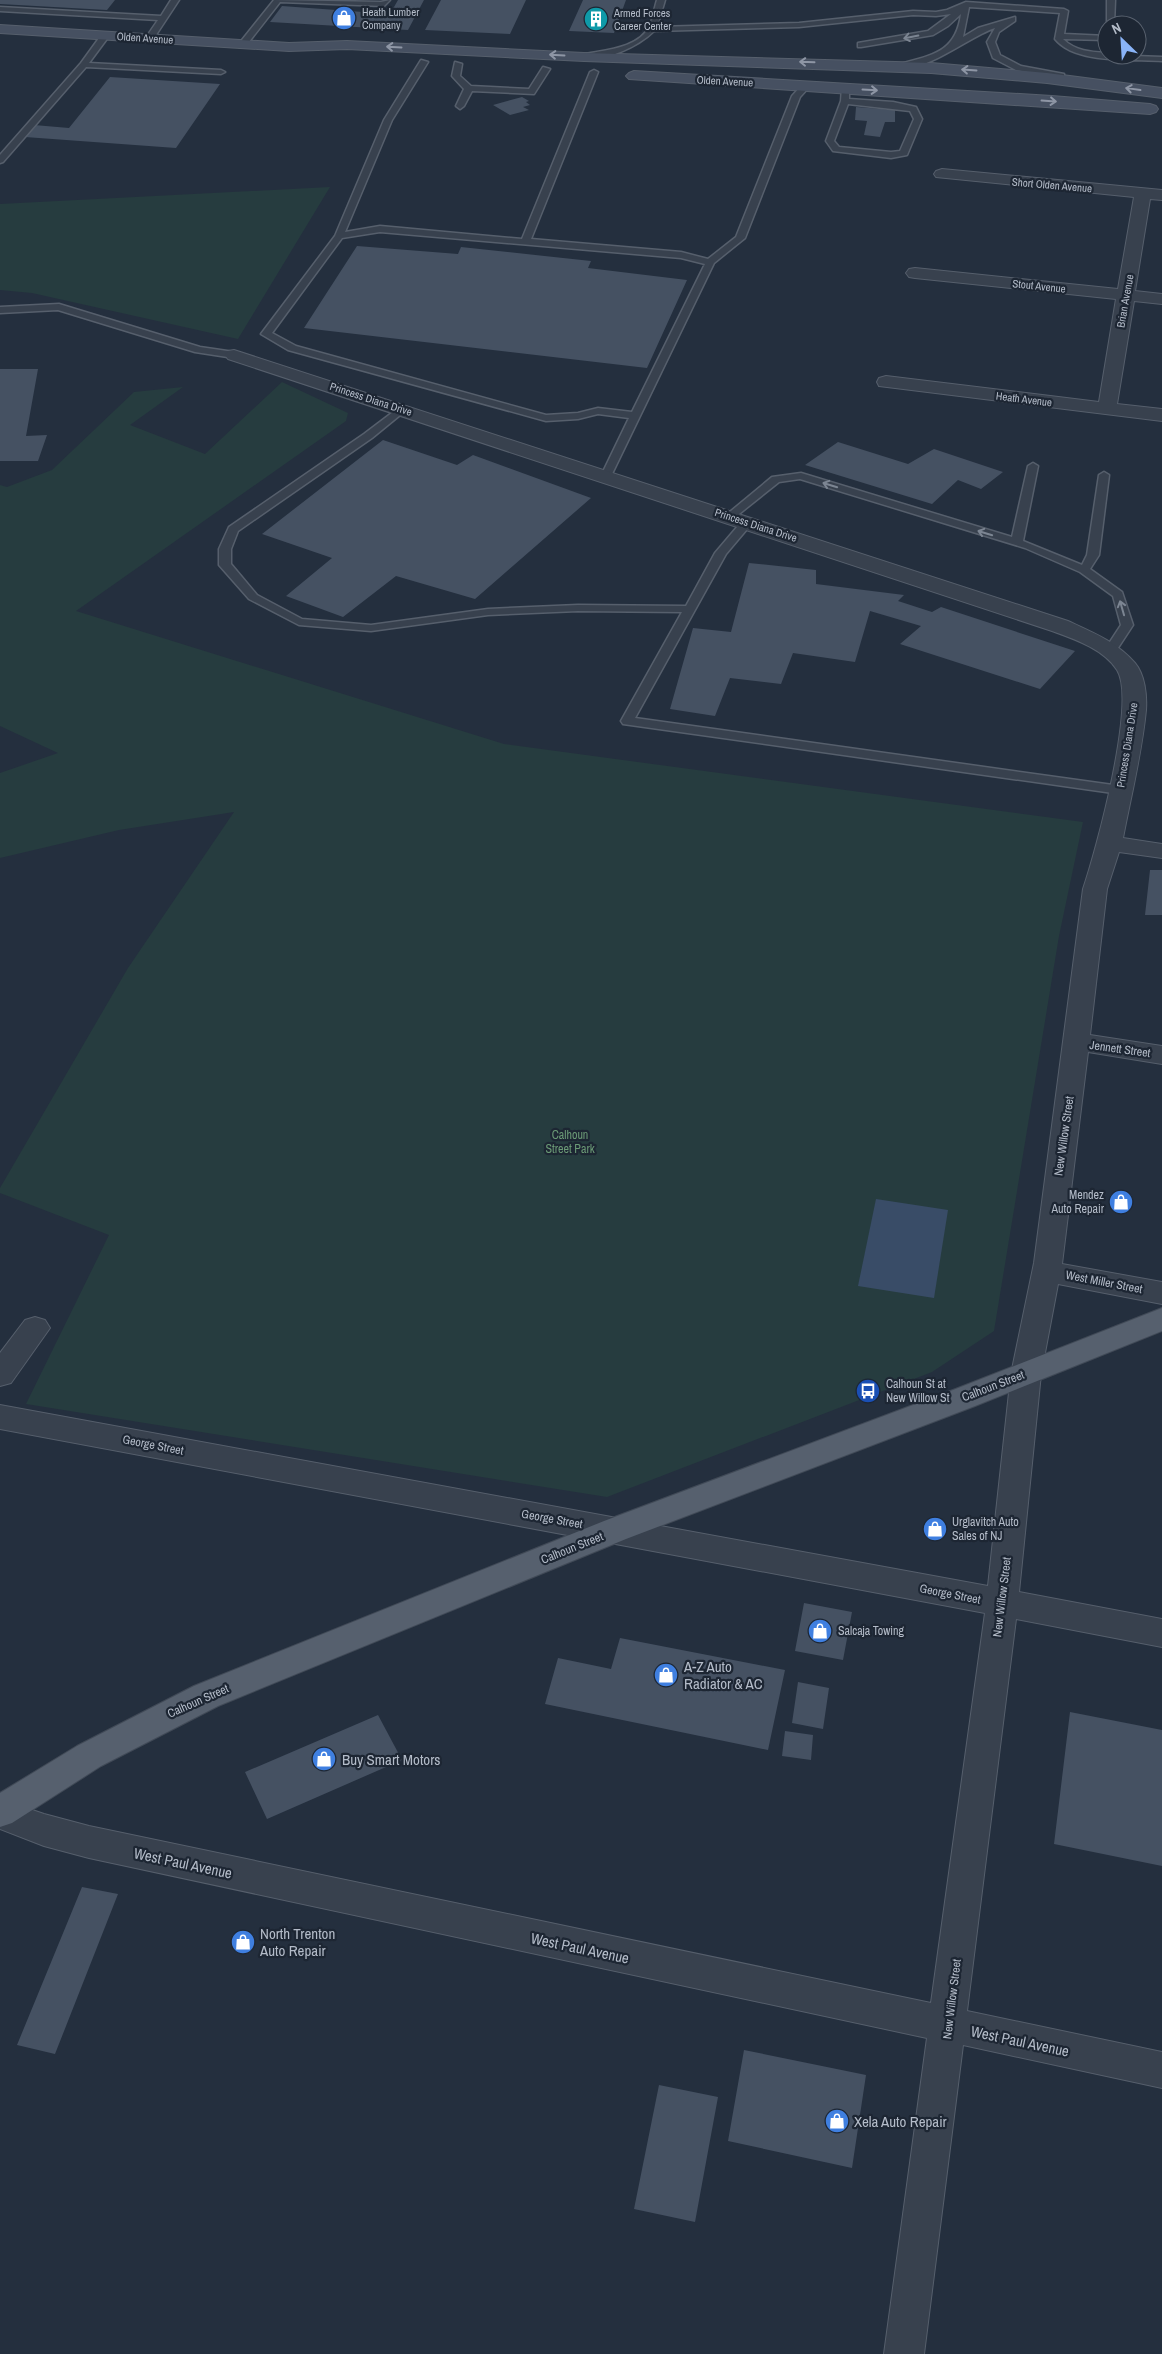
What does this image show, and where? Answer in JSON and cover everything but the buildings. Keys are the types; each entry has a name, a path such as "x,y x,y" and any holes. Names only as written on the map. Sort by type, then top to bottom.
{"main road":[{"name":"Olden Avenue","path":"0,29 289,47 347,45 584,57 903,66 1017,75 1162,93"},
{"path":"567,70 715,71 863,78 897,72 903,66 900,55 894,50 861,45 842,46"},
{"name":"Olden Avenue","path":"289,47 331,56 806,86 845,95 1024,99 1162,110"},
{"path":"640,58 795,48"},
{"path":"1017,75 996,81 992,87 999,92 1024,99"},
{"name":"Calhoun Street","path":"0,1813 89,1756 206,1696 615,1530 1026,1374 1162,1320"}],"street":[{"name":"Short Olden Avenue","path":"942,174 1162,195"},
{"name":"Brian Avenue","path":"1107,408 1143,193"},
{"name":"Stout Avenue","path":"915,273 1162,299"},
{"name":"Princess Diana Drive","path":"234,355 738,519 1060,626 1089,638 1110,651 1127,668 1134,686 1135,709 1118,801"},
{"name":"Heath Avenue","path":"886,382 1162,415"},
{"name":"New Willow Street","path":"904,2354 1002,1604 1026,1374 1046,1271 1078,1042 1096,889 1102,864 1110,844 1118,801"},
{"path":"1110,844 1162,850"},
{"name":"Jennett Street","path":"1078,1042 1162,1055"},
{"name":"West Miller Street","path":"1046,1271 1162,1293"},
{"path":"0,1375 35,1328"},
{"name":"George Street","path":"0,1417 1162,1633"},
{"name":"West Paul Avenue","path":"0,1813 44,1830 98,1844 1162,2070"}],"lane":[{"path":"148,39 175,0"},
{"path":"242,45 264,15 278,0 384,4 386,0"},
{"path":"584,57 624,48 639,42 652,29 661,0"},
{"path":"1110,15 1111,0"},
{"path":"652,29 799,25 913,13 949,12 966,4 1064,11"},
{"path":"861,45 930,33 938,29 966,4"},
{"path":"954,46 960,34 966,4"},
{"path":"0,9 162,18"},
{"path":"903,66 935,57 981,30 1012,20 1064,11"},
{"path":"1064,11 1059,39 1067,47 1087,54 1097,54"},
{"path":"913,13 928,18 938,29"},
{"path":"1012,20 996,31 991,42 996,56 1019,68 1104,85"},
{"path":"0,160 84,64 94,48 105,36"},
{"path":"1059,36 1097,38"},
{"path":"1147,58 1162,59"},
{"path":"424,62 388,120 339,236 266,334 292,348 546,418 578,416 598,411 635,416"},
{"path":"84,64 90,66 221,72"},
{"path":"458,64 456,76 468,88 531,92 546,69"},
{"path":"526,241 594,72"},
{"path":"606,476 710,262 740,238 796,96 806,86"},
{"path":"460,106 468,88"},
{"path":"845,95 912,109 918,119 904,153 891,155 836,149 830,141 845,95"},
{"path":"339,236 380,229 681,255 710,262"},
{"path":"0,310 59,307 199,350 234,355"},
{"path":"402,409 368,436 233,529 224,549 225,565 253,597 299,622 370,628 488,612 578,608 689,609"},
{"path":"1017,542 1033,466"},
{"path":"1084,570 1093,556 1104,475"},
{"path":"1110,651 1127,625 1118,594 1084,570 1017,542 801,476 776,479 738,519 627,721 1118,801"}],"green space":[{"path":"330,187 238,339 32,293 0,290 0,204"},
{"name":"Calhoun Street Park","path":"282,382 348,413 346,421 76,611 504,744 1083,822 1059,936 994,1331 932,1372 607,1497 26,1404 109,1235 0,1193 0,1188 128,968 234,812 119,830 0,858 0,773 58,753 0,726 0,485 7,487 52,470 134,392 183,387 130,425 205,454"}],"water":[{"path":"876,1199 948,1210 934,1298 858,1286"}],"place":[{"name":"Heath Lumber Company","path":"344,18"},
{"name":"Armed Forces Career Center","path":"596,19"},
{"name":"Mendez Auto Repair","path":"1121,1202"},
{"name":"Calhoun St at New Willow St","path":"868,1391"},
{"name":"Urglavitch Auto Sales of NJ","path":"935,1529"},
{"name":"Salcaja Towing","path":"820,1631"},
{"name":"A-Z Auto Radiator & AC","path":"666,1675"},
{"name":"Buy Smart Motors","path":"324,1759"},
{"name":"North Trenton Auto Repair","path":"243,1942"},
{"name":"Xela Auto Repair","path":"837,2121"}]}
